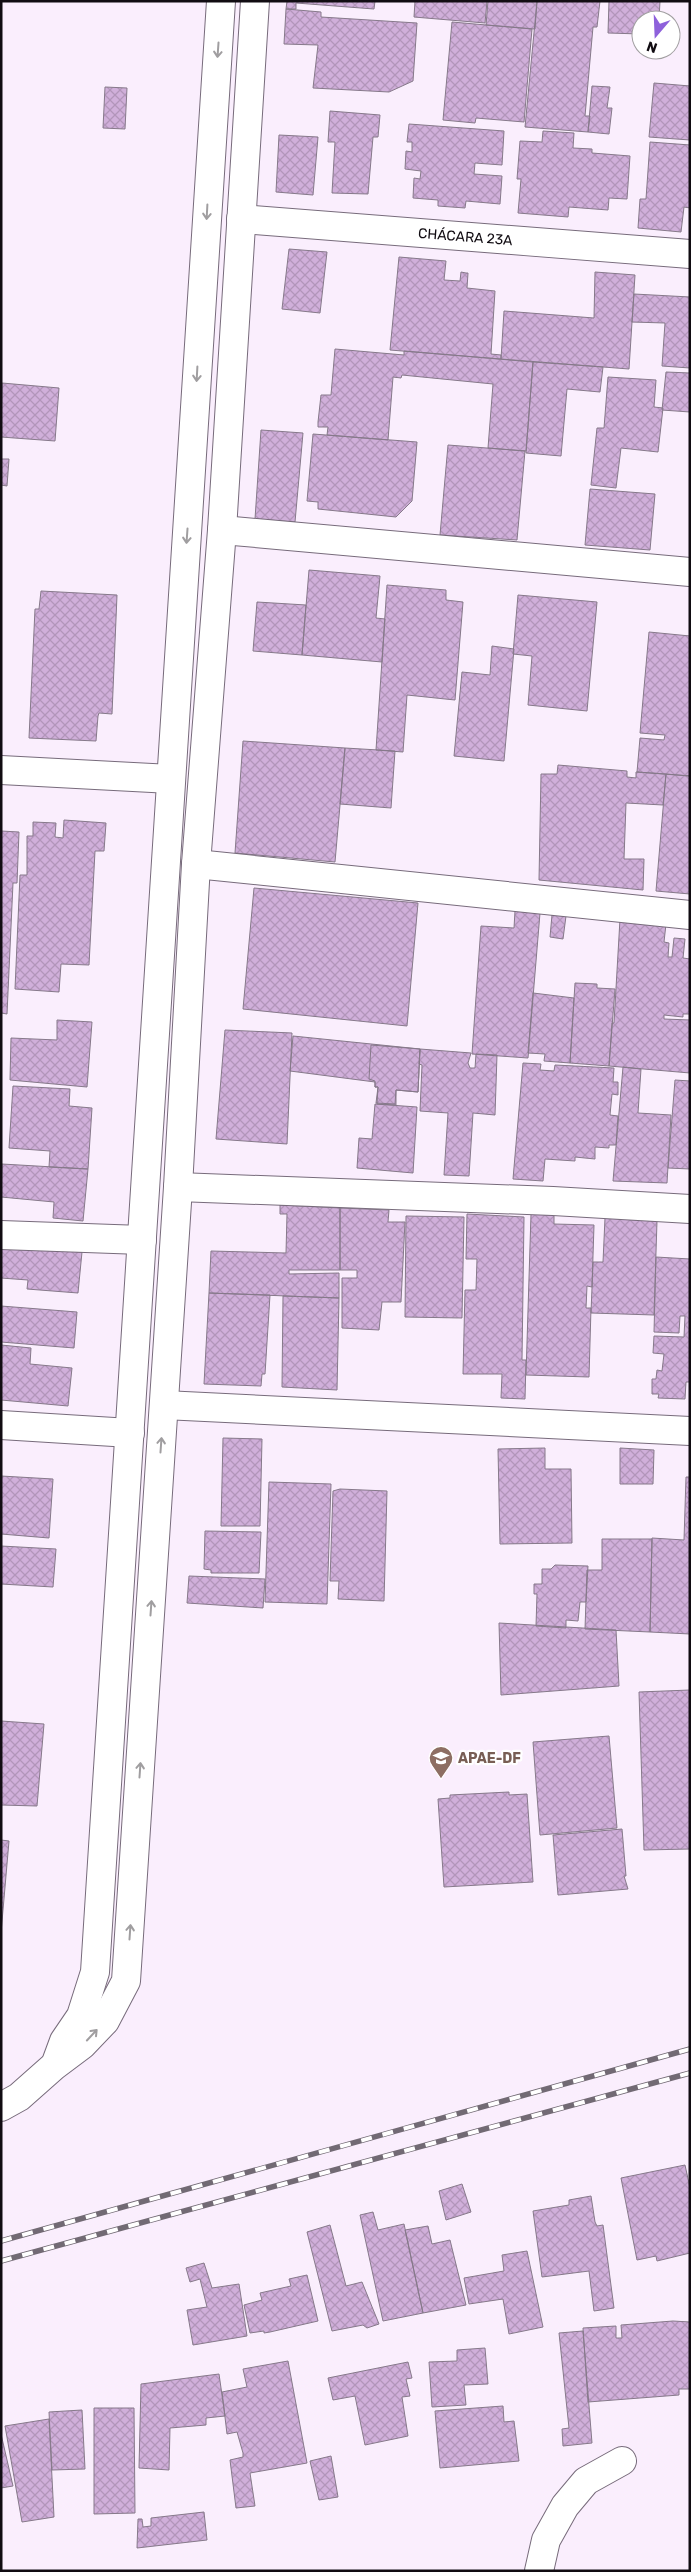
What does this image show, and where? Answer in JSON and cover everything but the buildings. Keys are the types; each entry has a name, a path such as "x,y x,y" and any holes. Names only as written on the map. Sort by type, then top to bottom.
{"street":[{"path":"54,2066 64,2040 81,2016 95,1972 221,1"},
{"path":"1,2107 19,2097 54,2066 82,2046 105,2021 126,1980 178,1187 196,864 222,530 254,1"},
{"name":"CHÁCARA 23A","path":"241,219 690,254"},
{"path":"222,530 690,572"},
{"path":"1,770 171,779"},
{"path":"196,864 690,915"},
{"path":"178,1187 543,1201 690,1209"},
{"path":"1,1235 142,1240"},
{"path":"164,1405 690,1431"},
{"path":"1,1425 130,1433"},
{"path":"540,2571 546,2540 565,2506 586,2481 622,2462"}],"railway":[{"path":"1,2241 690,2049"},
{"path":"1,2261 690,2073"}],"place":[{"name":"APAE-DF","path":"441,1779"}]}
